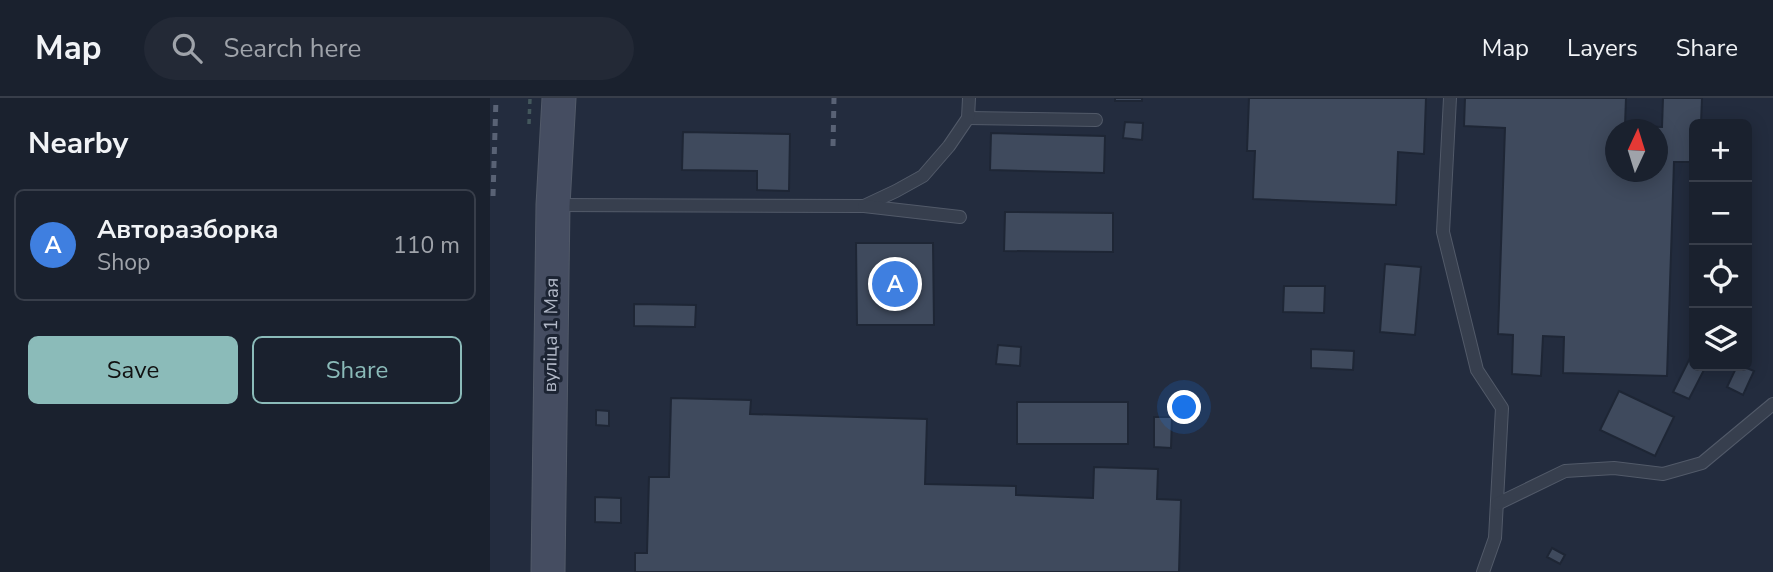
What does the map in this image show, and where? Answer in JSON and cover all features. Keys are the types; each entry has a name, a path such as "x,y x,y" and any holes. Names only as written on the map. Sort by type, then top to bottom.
{"street":[{"name":"вуліца 1 Мая","path":"548,572 550,331 559,98"}],"lane":[{"path":"864,206 923,176 949,146 968,118 969,98"},
{"path":"1450,98 1443,232 1477,370 1502,408 1496,538 1483,572"},
{"path":"968,118 1096,120"},
{"path":"553,205 864,206 960,217"},
{"path":"1497,504 1565,471 1614,468 1664,474 1702,463 1773,404"}],"building":[{"path":"1115,98 1142,98 1142,101 1115,101"},
{"path":"1249,98 1426,98 1424,154 1398,152 1396,205 1253,199 1255,151 1247,151"},
{"path":"1465,98 1626,98 1625,119 1605,119 1605,182 1668,182 1668,119 1662,119 1663,98 1702,98 1701,119 1689,119 1689,162 1674,162 1667,376 1563,373 1564,337 1543,336 1541,376 1512,374 1513,335 1498,334 1505,128 1464,126"},
{"path":"1125,122 1143,123 1142,140 1123,138"},
{"path":"683,132 790,134 789,191 757,190 757,171 682,170"},
{"path":"991,133 1105,136 1104,173 990,170"},
{"path":"1005,212 1113,213 1113,252 1004,251"},
{"path":"856,243 933,243 934,325 857,325"},
{"path":"1385,264 1421,267 1415,335 1380,332"},
{"path":"1284,286 1325,286 1324,313 1283,312"},
{"path":"634,304 696,305 695,327 634,326"},
{"path":"998,345 1021,347 1020,366 996,364"},
{"path":"1311,349 1354,351 1353,370 1311,368"},
{"path":"1689,360 1689,371 1703,371 1689,399 1673,392"},
{"path":"1735,371 1754,371 1743,395 1727,387"},
{"path":"1619,391 1674,417 1655,456 1600,430"},
{"path":"671,398 751,400 750,414 927,419 925,484 1016,486 1016,495 1093,498 1094,467 1158,469 1157,499 1181,500 1179,572 635,572 635,553 647,553 649,477 669,477"},
{"path":"1017,402 1128,402 1128,444 1017,444"},
{"path":"596,410 609,411 609,426 596,425"},
{"path":"1154,417 1172,417 1171,448 1154,447"},
{"path":"595,497 621,498 621,523 595,522"},
{"path":"1552,548 1565,555 1560,564 1547,557"}],"railway":[{"path":"493,196 496,98"},
{"path":"833,146 834,98"}],"place":[{"name":"Авторазборка","path":"895,284"}]}
